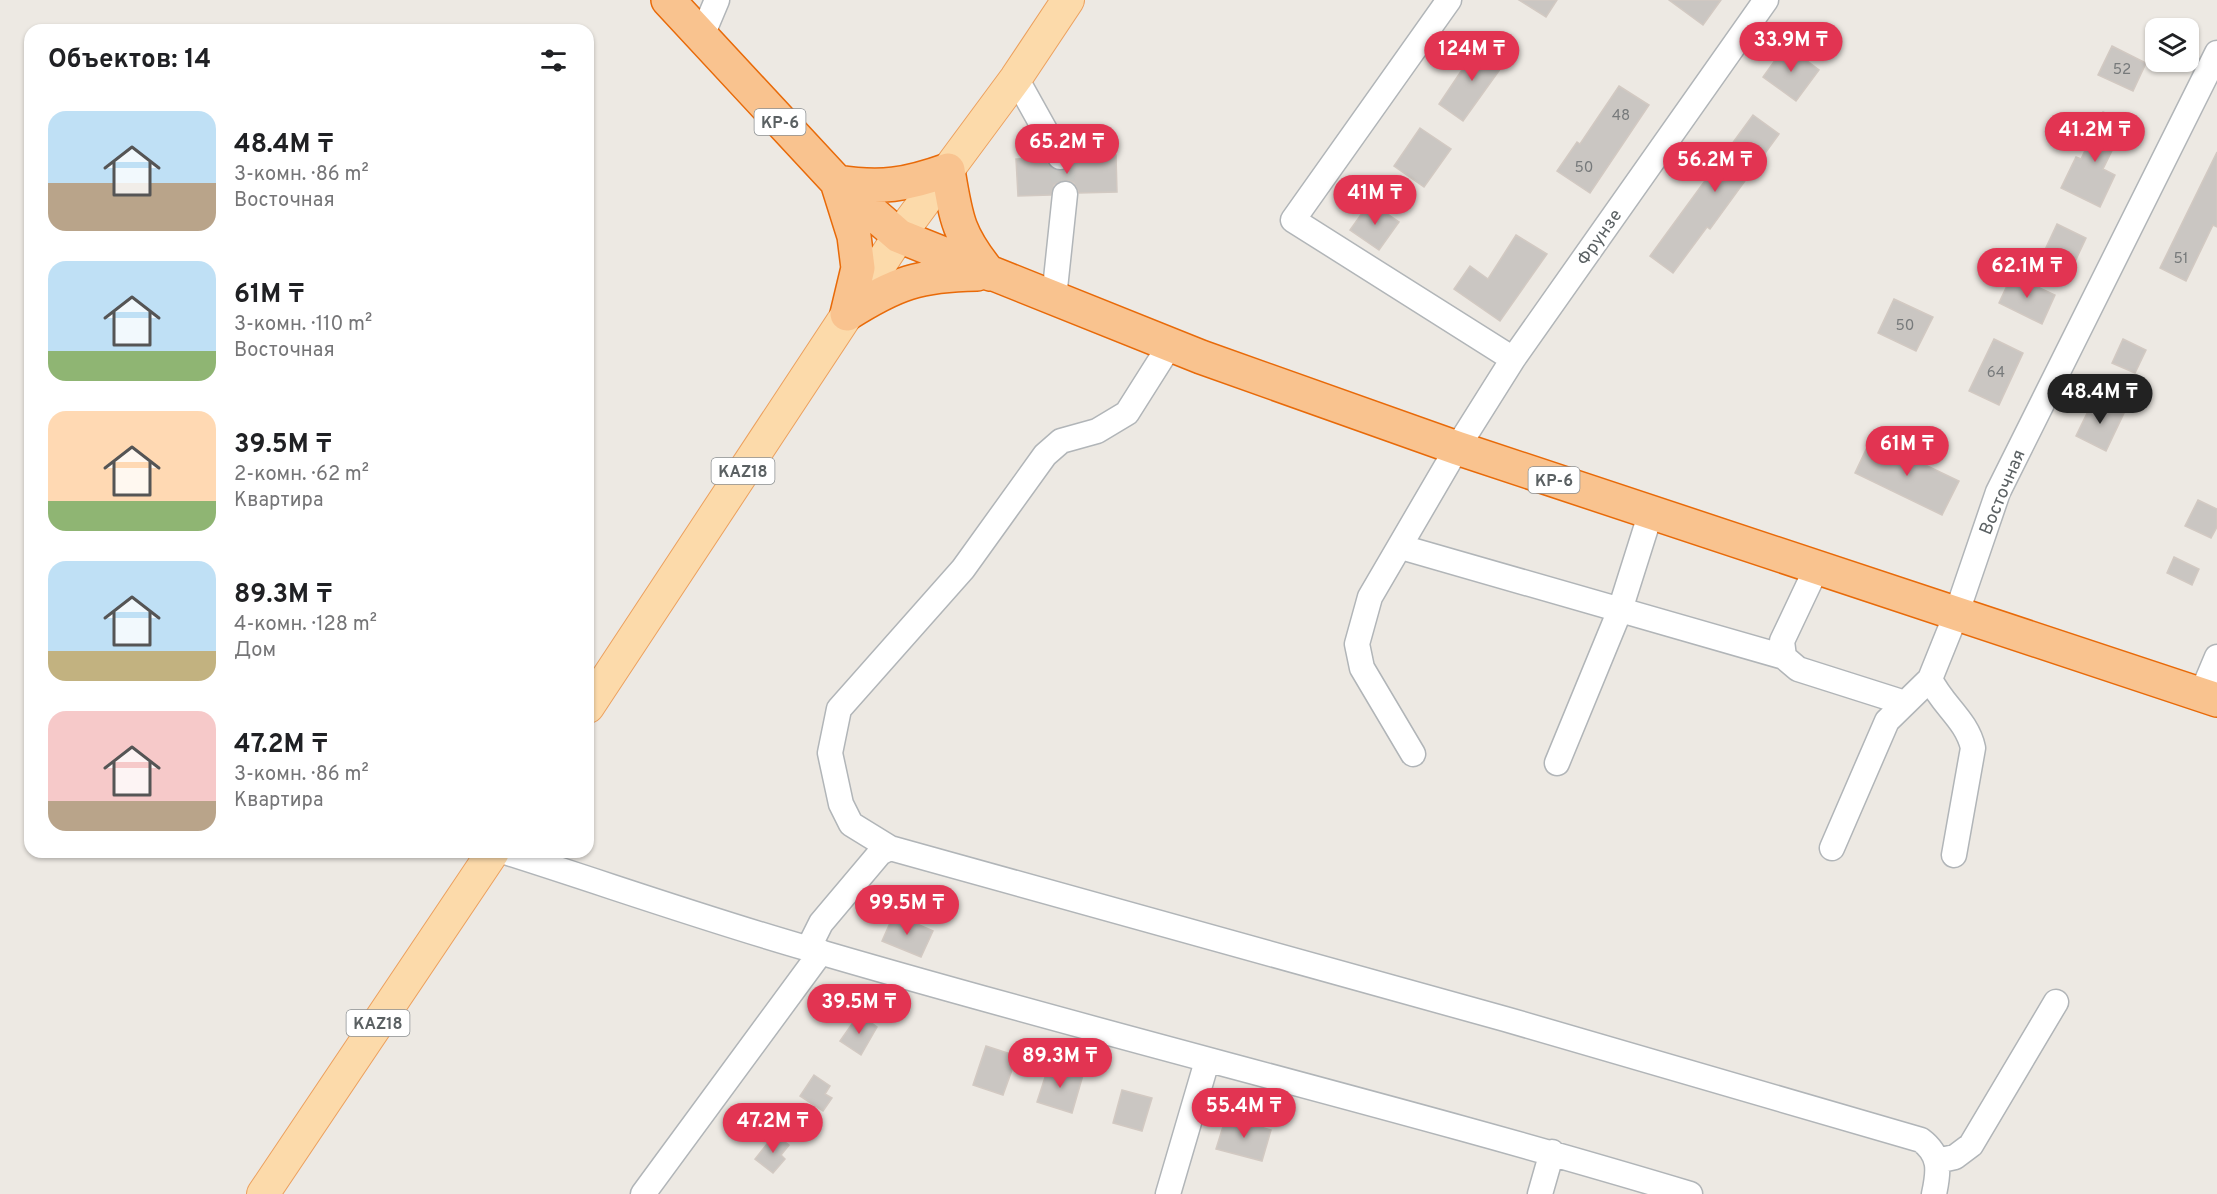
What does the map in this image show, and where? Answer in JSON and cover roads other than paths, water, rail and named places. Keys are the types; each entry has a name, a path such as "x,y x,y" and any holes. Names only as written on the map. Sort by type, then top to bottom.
{"highway":[{"name":"KP-6","path":"668,0 837,182 899,236 1170,345 1457,448 1957,612 2209,698"},
{"path":"847,314 858,268 854,236 837,182 870,187 899,185 948,170 957,221 968,247 990,274"},
{"path":"847,314 884,291 908,281 938,275 990,274"}],"main road":[{"name":"KAZ18","path":"594,698 899,236 1016,78 1068,0"},
{"name":"KAZ18","path":"263,1194 489,858"}],"street":[{"path":"701,38 717,0"},
{"path":"1449,0 1293,220 1513,359"},
{"name":"Фрунзе","path":"1413,754 1362,668 1357,644 1370,597 1457,448 1513,359 1767,0"},
{"name":"Восточная","path":"1930,679 1957,612 1998,492 2217,53"},
{"path":"1016,78 1060,157"},
{"path":"1054,298 1065,194"},
{"path":"1170,345 1127,413 1097,431 1061,441 1045,454 963,569 839,709 830,753 841,804 851,824 890,848 1483,1012 1921,1140 1933,1149 1937,1161 1934,1194"},
{"path":"1557,763 1620,610 1651,512"},
{"path":"1401,547 1784,657 1798,669 1905,703"},
{"path":"1784,657 1782,640 1817,567"},
{"path":"2209,698 2217,657"},
{"path":"1832,848 1887,721 1930,679 1936,692 1969,732 1972,748 1954,855"},
{"path":"643,1194 814,951 821,923 880,853 890,848"},
{"path":"524,858 814,951 1207,1061 1552,1152 1690,1194"},
{"path":"1937,1161 1955,1157 1971,1145 2056,1002"},
{"path":"1168,1194 1207,1061"},
{"path":"1540,1194 1552,1152"}],"tunnel":[{"path":"1060,157 1065,194"}]}
